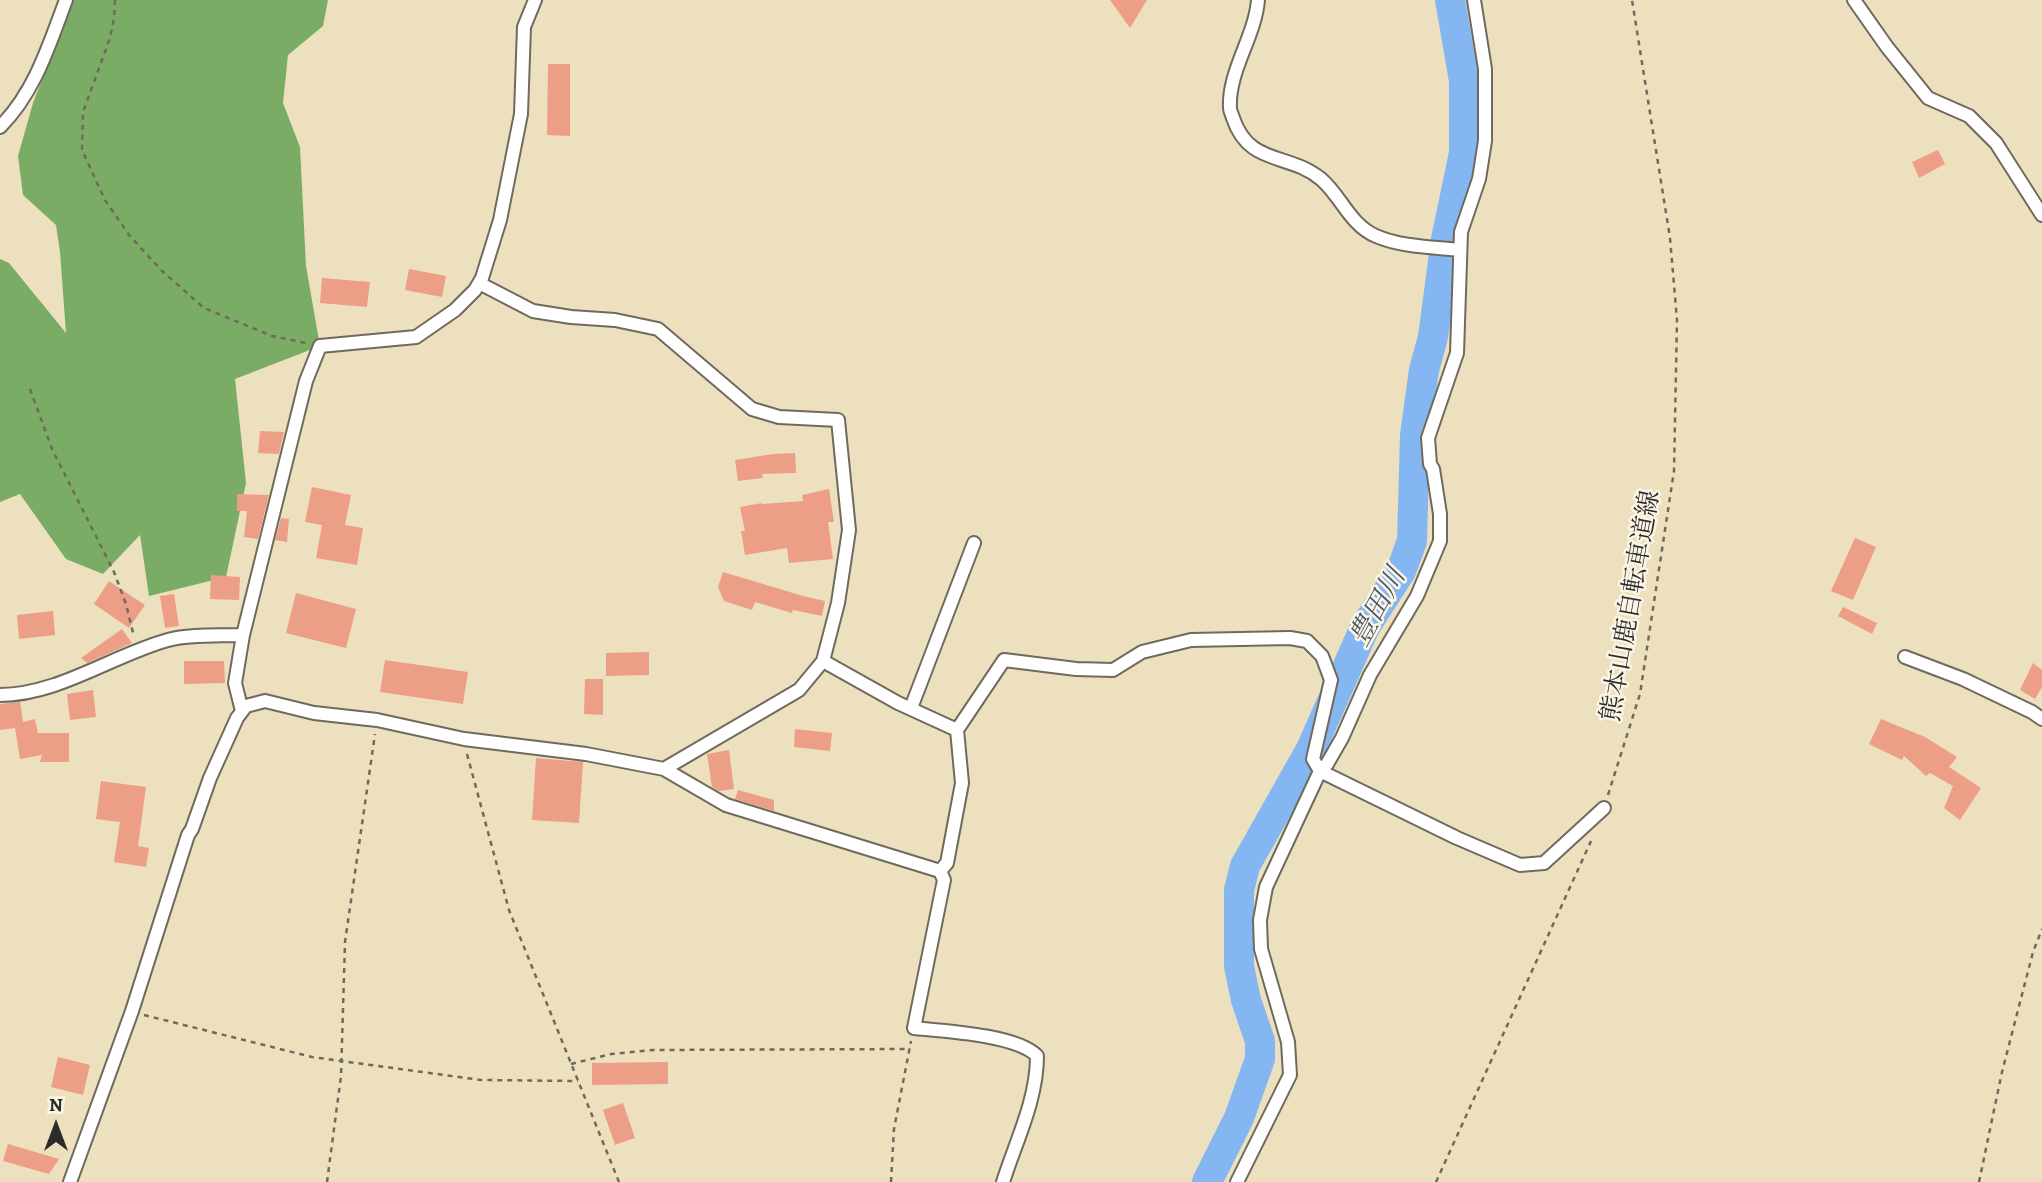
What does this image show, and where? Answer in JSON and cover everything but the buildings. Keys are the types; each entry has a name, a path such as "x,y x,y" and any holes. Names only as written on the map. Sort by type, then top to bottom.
{"street":[{"path":"0,127 14,113 37,75 66,0"},
{"path":"242,711 235,683 243,635 306,381 320,346 416,337 455,310 479,283 500,220 521,114 524,27 535,0"},
{"path":"1258,0 1257,13 1234,80 1230,111 1236,128 1249,146 1294,164 1321,179 1352,218 1374,236 1404,244 1460,250"},
{"path":"1237,1182 1290,1075 1288,1042 1261,949 1260,920 1266,887 1320,771 1342,738 1370,675 1418,596 1440,541 1440,514 1428,438 1457,353 1461,232 1479,179 1485,141 1485,69 1474,0"},
{"path":"1854,0 1928,98 1969,116 1996,144 2042,215"},
{"path":"479,283 533,312 615,320 658,329 752,409 779,417 838,419 849,530 838,603 823,661 799,690 664,769"},
{"path":"911,708 974,543"},
{"path":"0,695 18,695 84,674 138,650 171,639 243,635"},
{"path":"940,871 947,863 962,783 957,730 1004,660 1076,669 1113,670 1142,652 1191,640 1307,641 1322,656 1331,680 1313,760 1320,771 1457,838 1520,865 1544,863 1604,807"},
{"path":"1905,657 1963,679 2042,719"},
{"path":"823,661 957,730"},
{"path":"70,1182 132,1011 188,835 210,778 237,718 246,706 265,701 314,713 377,720 464,739 586,754 664,769 726,805 940,871 944,880 914,1028 1012,1042 1031,1050 1037,1056 1037,1076 1030,1105 1003,1182"}],"path":[{"path":"115,0 110,38 83,112 82,150 105,200 128,235 204,309 272,336 320,346"},
{"name":"熊本山鹿自転車道線","path":"1604,807 1640,694 1674,471 1677,320 1670,238 1632,0"},
{"path":"30,388 52,449 114,572 138,650"},
{"path":"327,1182 341,1061 345,942 377,720"},
{"path":"464,739 509,910 619,1182"},
{"path":"1436,1182 1594,833"},
{"path":"1979,1182 2002,1072 2033,952 2042,929"},
{"path":"132,1011 272,1048 341,1061 481,1080 578,1081"},
{"path":"571,1064 611,1054 653,1051 910,1049 894,1129 891,1182"}],"green space":[{"path":"73,0 328,0 323,26 288,55 283,103 300,147 306,266 320,346 235,379 246,483 226,577 149,596 140,535 103,574 66,559 20,494 0,502 0,259 9,263 66,333 56,225 23,195 18,156 33,103"}],"waterway":[{"name":"豊田川","path":"1207,1182 1239,1118 1260,1059 1260,1041 1246,1000 1239,966 1239,890 1245,866 1311,749 1365,627 1401,571 1412,541 1415,435 1424,370 1433,337 1446,239 1464,153 1464,81 1450,0"}]}
